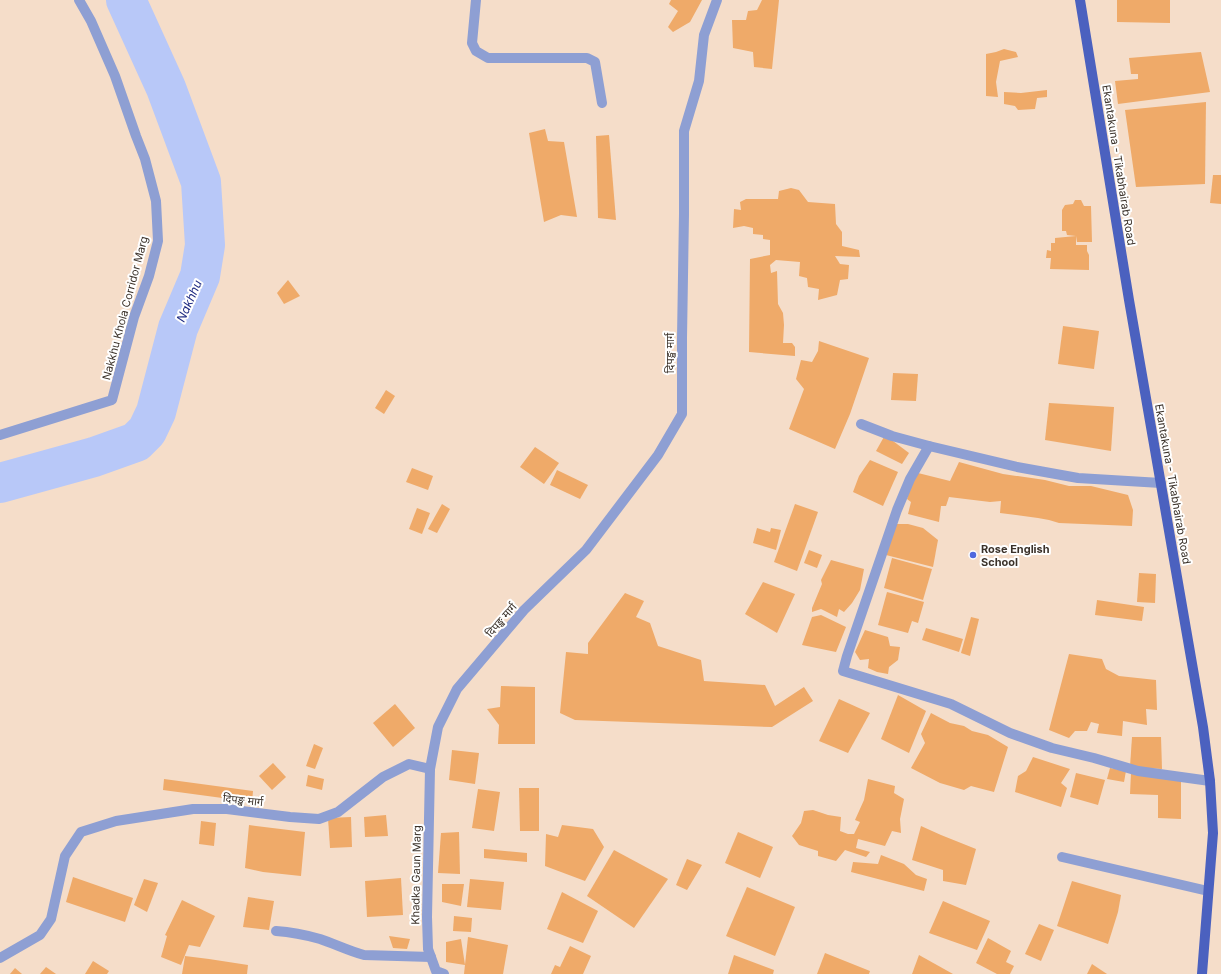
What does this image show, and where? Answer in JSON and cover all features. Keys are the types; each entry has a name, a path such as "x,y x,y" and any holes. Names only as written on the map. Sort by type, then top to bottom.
{"main road":[{"name":"Ekantakuna - Tikabhairab Road","path":"1080,0 1129,300 1203,726 1210,781 1213,833 1202,974"}],"street":[{"name":"Nakkhu Khola Corridor Marg","path":"0,435 112,400 134,317 149,276 158,241 156,201 145,159 116,76 91,21 79,0"},
{"path":"476,0 472,43 476,51 488,58 587,58 595,62 602,102"},
{"name":"दिपङ्ख मार्ग","path":"0,958 40,935 51,920 65,856 82,832 116,821 193,809 227,809 319,819 338,812 383,777 409,764 430,769 438,727 457,689 524,610 586,550 658,455 682,414 684,131 699,81 704,35 717,0"},
{"path":"861,424 892,436 1017,467 1078,478 1161,483"},
{"path":"929,446 910,479 897,510 849,649 843,671 952,704 1010,733 1052,748 1138,771 1210,781"},
{"name":"Khadka Gaun Marg","path":"430,769 427,917 428,948 436,971 444,974"},
{"path":"1062,857 1208,891"},
{"path":"276,931 291,932 319,939 354,953 364,955 431,957"}],"building":[{"path":"671,0 702,0 690,22 673,32 668,27 678,11 669,4"},
{"path":"762,0 779,0 772,69 754,67 753,52 733,48 732,20 746,20 748,11 757,10"},
{"path":"1117,0 1170,0 1170,23 1117,22"},
{"path":"1004,49 1016,52 1018,57 1000,61 996,82 998,97 986,96 986,54"},
{"path":"1201,52 1210,92 1118,104 1115,81 1138,79 1138,74 1131,74 1129,58"},
{"path":"1047,90 1047,97 1037,98 1035,109 1018,110 1015,106 1004,104 1004,92 1021,93"},
{"path":"1206,102 1205,184 1136,187 1125,110"},
{"path":"545,129 548,141 564,142 577,217 561,215 544,222 529,133"},
{"path":"609,135 616,220 598,218 596,136"},
{"path":"1213,175 1221,175 1221,204 1210,203"},
{"path":"791,188 799,190 808,202 835,204 836,224 842,232 842,246 859,250 860,257 835,256 840,264 849,265 848,279 840,280 837,295 818,300 819,289 808,287 807,278 799,276 800,262 776,260 770,265 771,273 777,271 778,304 783,313 784,325 783,343 792,343 795,347 795,356 749,352 750,259 770,255 770,240 763,239 763,235 753,234 753,228 744,226 733,228 734,209 741,210 740,202 746,199 778,199 779,191"},
{"path":"1075,200 1081,200 1084,206 1091,206 1092,242 1077,242 1076,236 1067,235 1066,231 1062,231 1062,210 1065,205 1073,204"},
{"path":"1076,236 1076,245 1087,245 1089,270 1050,269 1051,258 1046,258 1047,250 1051,251 1051,243 1055,243 1055,238"},
{"path":"288,280 300,296 284,304 277,293"},
{"path":"1063,326 1099,331 1094,369 1058,364"},
{"path":"819,341 869,358 850,414 835,449 789,429 804,389 796,379 801,360 812,362 818,351"},
{"path":"893,373 918,374 916,401 891,400"},
{"path":"386,390 395,396 384,414 375,408"},
{"path":"1049,403 1114,407 1111,451 1045,440"},
{"path":"885,435 909,453 902,464 876,451"},
{"path":"535,447 559,463 544,484 520,467"},
{"path":"870,460 898,472 883,506 853,492 859,476"},
{"path":"959,462 1003,474 1045,480 1069,486 1091,486 1128,495 1133,510 1132,526 1059,523 1038,518 1000,513 1001,501 990,502 949,497 946,506 941,506 939,522 908,514 911,502 907,499 914,472 950,481"},
{"path":"412,468 433,476 428,490 406,482"},
{"path":"557,470 588,485 580,499 550,485"},
{"path":"442,504 450,509 437,533 428,529"},
{"path":"795,504 818,512 797,571 774,562"},
{"path":"417,508 430,513 422,534 409,529"},
{"path":"895,524 908,524 923,528 938,540 933,567 886,555"},
{"path":"757,528 770,532 771,528 781,530 776,550 753,543"},
{"path":"809,550 822,555 817,568 804,563"},
{"path":"892,558 932,569 923,600 884,588"},
{"path":"831,560 864,569 860,590 844,612 839,609 837,617 821,609 812,612 812,608 822,584 821,580"},
{"path":"1139,573 1156,574 1155,603 1137,602"},
{"path":"763,582 795,594 777,633 745,614"},
{"path":"887,592 924,602 918,623 912,621 908,633 878,625"},
{"path":"625,593 644,601 636,617 650,623 658,646 701,660 704,681 765,685 775,706 804,687 813,701 772,727 575,720 560,713 566,652 588,654 588,643"},
{"path":"1097,600 1144,607 1142,621 1095,615"},
{"path":"821,615 846,627 836,652 802,645 812,617"},
{"path":"971,617 979,619 970,656 961,653"},
{"path":"926,628 963,639 959,652 922,640"},
{"path":"865,630 888,637 890,646 900,647 898,660 889,667 888,674 877,672 868,668 869,659 860,660 855,652"},
{"path":"1069,654 1102,659 1106,669 1119,676 1156,680 1157,710 1146,709 1147,725 1123,721 1122,736 1097,733 1099,724 1091,722 1087,731 1075,731 1069,738 1049,730"},
{"path":"501,686 535,687 535,744 498,744 499,725 487,709 500,707"},
{"path":"898,695 926,711 909,753 881,739"},
{"path":"839,699 870,713 848,753 819,741"},
{"path":"395,704 415,728 393,747 373,723"},
{"path":"931,713 950,723 964,726 972,731 988,735 1008,747 994,792 971,786 964,790 940,783 911,768 925,743 921,734"},
{"path":"1132,737 1161,737 1162,769 1130,767"},
{"path":"314,744 323,748 315,769 306,766"},
{"path":"452,750 479,753 475,784 449,780"},
{"path":"1033,757 1070,769 1061,783 1067,788 1061,807 1015,792 1018,776 1026,771"},
{"path":"273,763 286,777 272,790 259,776"},
{"path":"1110,768 1126,771 1124,782 1107,779"},
{"path":"1076,773 1105,780 1098,805 1070,797"},
{"path":"1131,773 1181,780 1181,819 1158,818 1158,795 1130,794"},
{"path":"308,775 324,779 322,790 306,786"},
{"path":"164,779 253,791 252,802 163,790"},
{"path":"868,779 895,786 894,793 904,799 900,819 901,833 892,831 885,846 858,839 856,848 870,852 866,857 845,850 836,861 818,856 818,851 799,845 792,836 801,823 804,811 813,810 828,815 841,817 840,831 848,834 854,834 860,822 855,820 864,800"},
{"path":"519,788 539,788 539,831 520,831"},
{"path":"478,789 500,792 494,831 472,828"},
{"path":"386,815 388,836 365,837 364,817"},
{"path":"351,817 352,847 330,848 328,818"},
{"path":"201,821 216,823 214,846 199,844"},
{"path":"249,825 305,832 301,876 263,872 245,868"},
{"path":"562,825 593,829 604,847 585,881 545,866 546,834 558,837"},
{"path":"921,826 976,849 966,885 943,881 943,870 912,860"},
{"path":"459,832 460,874 438,873 441,833"},
{"path":"738,832 773,847 760,878 725,863"},
{"path":"484,849 527,853 527,862 484,858"},
{"path":"614,850 668,879 634,928 587,896"},
{"path":"881,855 904,864 916,875 927,879 924,891 851,872 853,862 878,864"},
{"path":"687,859 702,865 687,890 676,885"},
{"path":"73,877 133,898 125,922 66,902"},
{"path":"401,878 403,915 367,917 365,881"},
{"path":"144,879 158,883 147,912 134,905"},
{"path":"470,879 504,882 501,910 467,907"},
{"path":"1072,881 1121,895 1118,912 1108,944 1057,926"},
{"path":"442,884 464,884 461,906 442,902"},
{"path":"747,887 795,907 775,956 726,936"},
{"path":"562,892 598,911 583,943 547,929"},
{"path":"248,897 274,901 269,930 243,927"},
{"path":"182,900 215,916 200,947 189,945 181,965 161,957 167,936 165,935"},
{"path":"943,901 990,921 977,950 929,933"},
{"path":"454,916 472,918 471,932 453,931"},
{"path":"1039,924 1054,930 1041,961 1025,954"},
{"path":"389,936 410,939 407,949 393,948"},
{"path":"468,937 508,945 503,974 464,974"},
{"path":"988,938 1011,951 1006,962 1014,966 1010,974 997,974 976,963"},
{"path":"461,939 465,965 446,962 446,942"},
{"path":"570,946 591,956 583,974 551,974 555,965 560,967"},
{"path":"825,953 870,971 869,974 817,974"},
{"path":"734,955 774,970 773,974 728,974"},
{"path":"919,955 953,974 912,974"},
{"path":"185,956 248,965 247,974 182,974"},
{"path":"93,961 109,971 107,974 85,974"},
{"path":"1092,964 1107,974 1087,974"},
{"path":"46,967 56,974 40,974"},
{"path":"15,968 22,974 10,974"}],"waterway":[{"name":"Nakhhu","path":"0,483 94,457 136,442 147,431 156,412 178,328 200,276 205,245 201,182 166,88 126,0"}],"place":[{"name":"Rose English School","path":"973,555"}]}
